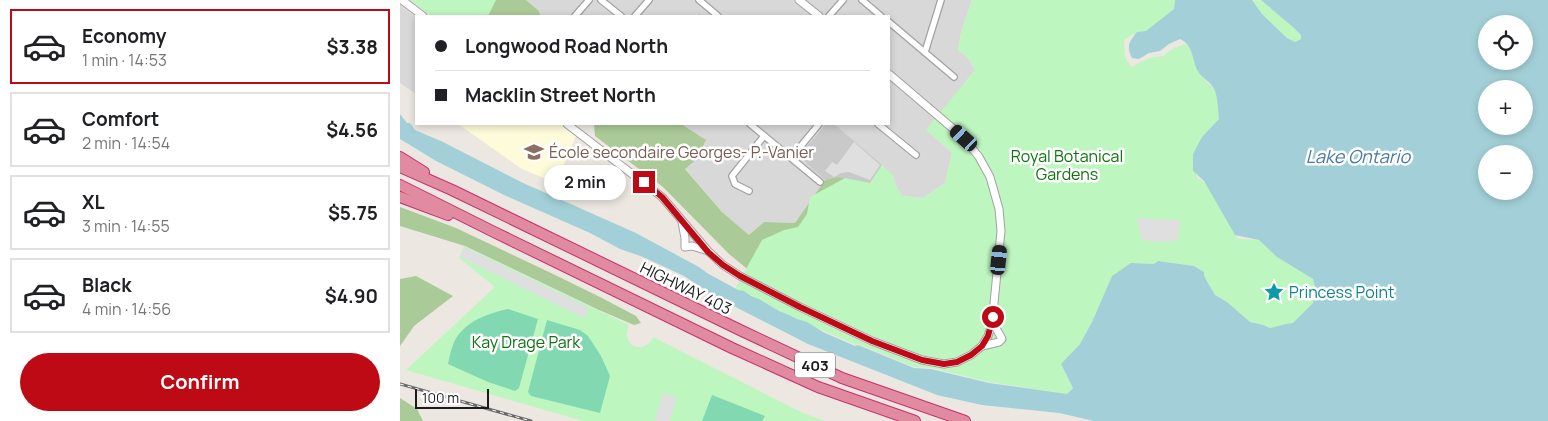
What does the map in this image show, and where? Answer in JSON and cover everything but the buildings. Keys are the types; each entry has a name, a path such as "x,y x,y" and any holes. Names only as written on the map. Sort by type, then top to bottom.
{"highway":[{"path":"400,157 452,190"},
{"name":"HIGHWAY 403","path":"400,167 452,190 842,378 965,421"},
{"name":"HIGHWAY 403","path":"400,185 662,314 818,387 915,421"},
{"path":"400,197 494,232"}],"street":[{"path":"402,0 422,15"},
{"path":"576,15 589,0"},
{"path":"601,0 620,15"},
{"path":"636,15 649,0"},
{"path":"699,0 717,15"},
{"path":"799,0 818,15"},
{"path":"831,15 843,0"},
{"path":"862,0 880,15"},
{"path":"924,52 941,0"},
{"path":"890,23 954,77"},
{"path":"568,125 662,197 708,252 740,276 872,341 922,360 944,364 957,362 971,355 981,346 988,336 993,317 1001,231 998,204 990,177 979,157 964,138 890,75"},
{"path":"751,125 820,182"},
{"path":"791,158 817,125"},
{"path":"879,125 916,155"},
{"path":"750,191 735,184 732,176 764,136"},
{"path":"681,220 684,228 684,247 692,246 708,252"},
{"path":"981,346 999,342 1002,339 996,330 993,317"}],"shaded area":[{"path":"526,0 972,0 961,33 958,50 968,58 975,70 927,130 952,153 945,183 923,198 902,196 896,186 893,175 825,180 795,223 764,222 749,235 722,212 685,168 698,157 706,141 682,125 890,125 890,15 541,15"},
{"path":"400,5 415,16 415,93 400,83"},
{"name":"École secondaire Georges- P.-Vanier","path":"459,125 561,125 576,136 556,183 522,169"},
{"path":"825,125 835,125 882,165 870,184 838,177 825,180 799,156"},
{"path":"854,142 880,165 870,180 849,172 841,173 834,177 825,171 832,162 837,165"},
{"path":"1137,218 1180,220 1178,240 1162,242 1142,240"},
{"path":"464,247 589,308 584,318 460,257"},
{"path":"663,393 676,397 670,421 655,421"}],"green space":[{"path":"411,0 496,0 488,15 430,15"},
{"path":"491,0 526,0 541,15 484,15"},
{"name":"Royal Botanical Gardens","path":"972,0 1177,0 1178,5 1149,36 1133,34 1124,40 1125,57 1131,67 1152,57 1163,56 1172,49 1185,44 1188,46 1204,79 1213,88 1218,97 1222,124 1195,159 1197,177 1207,185 1238,239 1259,240 1277,257 1313,279 1316,291 1313,303 1293,324 1270,328 1250,322 1227,302 1215,295 1199,269 1194,266 1158,261 1154,264 1131,263 1093,320 1080,344 1061,364 1073,388 1067,394 989,382 932,368 914,367 858,344 856,345 735,289 762,240 784,230 798,227 807,214 810,197 845,178 870,183 882,165 893,175 896,186 902,196 923,198 945,183 952,153 926,130 975,70 968,58 958,50 961,33"},
{"path":"1252,0 1262,1 1294,28 1301,35 1301,39 1295,42 1287,38 1262,14"},
{"path":"594,125 683,125 706,140 698,158 685,169 722,212 749,235 764,222 795,223 825,180 838,177 870,184 757,277 729,254 663,187 595,136"},
{"path":"400,207 456,228 551,273 636,316 641,323 634,325 599,310 465,246 400,226"},
{"name":"Kay Drage Park","path":"464,246 629,325 627,337 629,342 636,347 648,344 653,337 803,413 825,421 583,421 406,370 495,287 459,258"},
{"path":"416,276 453,296 414,326 400,346 400,279"},
{"path":"508,309 538,319 519,388 515,391 488,382 448,364 455,341 469,324 494,312"},
{"path":"547,320 580,330 588,336 601,356 610,376 600,413 531,396 528,392"},
{"path":"712,395 765,416 762,421 702,421"},
{"path":"400,398 417,409 423,421 400,421"}],"water":[{"name":"Lake Ontario","path":"1175,0 1252,0 1262,14 1287,38 1295,42 1301,39 1301,35 1261,0 1548,0 1548,421 1094,421 1059,413 982,405 937,395 808,344 714,296 684,276 643,257 620,249 590,233 504,195 436,161 400,139 400,114 415,130 441,141 521,182 636,233 738,290 744,291 779,311 807,322 823,332 855,346 858,345 914,368 931,369 989,383 1067,394 1073,388 1061,364 1080,344 1093,320 1112,276 1131,263 1154,264 1158,261 1194,266 1204,272 1204,276 1215,295 1227,302 1250,322 1270,328 1293,323 1313,303 1316,291 1313,279 1277,257 1259,240 1235,235 1204,181 1193,171 1193,154 1202,137 1219,119 1215,91 1212,85 1199,73 1188,45 1180,39 1160,51 1149,53 1139,59 1132,58 1129,44 1137,32 1146,31 1174,9"}],"railway":[{"path":"400,384 531,421"}],"place":[{"name":"École secondaire Georges- P.-Vanier","path":"534,152"},
{"name":"Princess Point","path":"1274,292"}],"route":[{"path":"644,182 662,197 708,252 723,265 740,276 800,307 872,341 922,360 944,364 957,362 971,355 982,346 988,336 993,317"}]}
